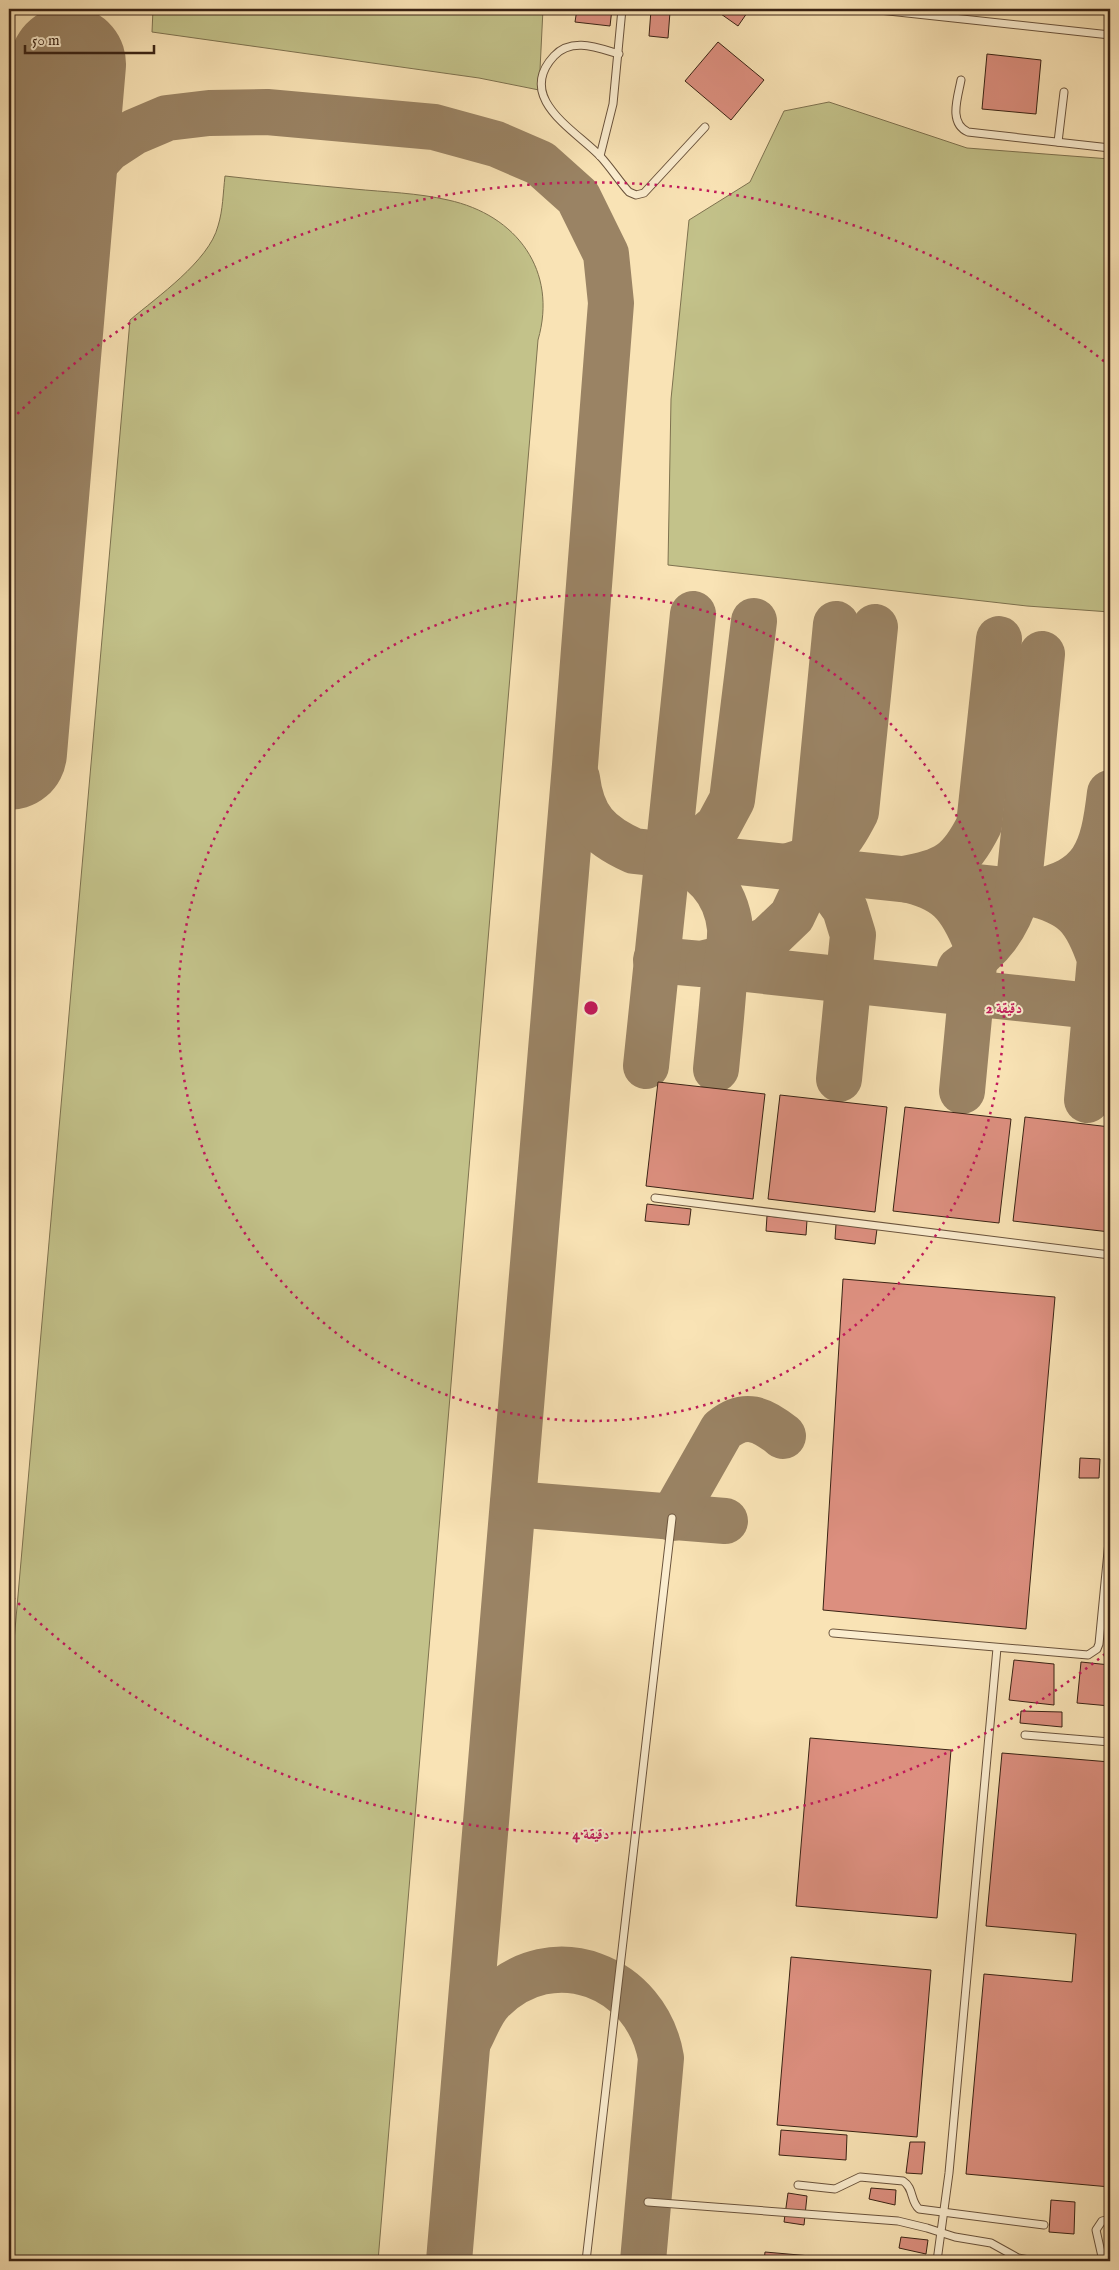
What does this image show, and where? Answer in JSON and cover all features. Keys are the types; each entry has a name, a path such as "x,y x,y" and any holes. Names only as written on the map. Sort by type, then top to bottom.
{"lane":[{"path":"600,156 613,104 622,9"},
{"path":"870,9 1110,35"},
{"path":"619,54 583,45 569,47 557,53 548,63 542,76 542,90 545,103 553,114 600,156 629,192 636,195 644,193 705,128"},
{"path":"961,80 956,116 959,126 963,130 974,134 1110,148"},
{"path":"1058,142 1064,92"},
{"path":"655,1198 1110,1255"},
{"path":"586,2261 672,1518"},
{"path":"833,1633 1082,1656 1088,1655 1097,1649 1100,1639 1110,1531"},
{"path":"937,2261 997,1648"},
{"path":"1025,1735 1110,1742"},
{"path":"798,2184 835,2189 860,2177 903,2181 910,2188 916,2207 922,2210 1044,2225"},
{"path":"648,2202 898,2221 992,2243 1018,2258 1034,2261"},
{"path":"1103,2261 1096,2230 1102,2221 1110,2219"}],"shaded area":[{"path":"153,9 543,9 539,90 479,78 152,32"},
{"path":"829,102 967,148 1110,159 1110,612 1027,606 668,565 671,399 689,220 750,182 784,111"},
{"path":"225,176 413,194 448,200 472,207 494,218 512,233 526,250 537,269 542,291 543,315 538,340 378,2261 9,2261 9,1698 130,320 181,278 213,239 220,220"}],"building":[{"path":"577,9 612,9 610,26 575,22"},
{"path":"725,9 742,9 747,13 738,26 721,14"},
{"path":"651,10 670,12 668,38 649,36"},
{"path":"718,42 764,80 731,120 685,81"},
{"path":"987,54 1041,60 1036,114 982,109"},
{"path":"658,1082 765,1094 753,1199 646,1186"},
{"path":"780,1095 887,1107 875,1212 768,1199"},
{"path":"905,1107 1011,1119 999,1223 893,1211"},
{"path":"1025,1117 1110,1127 1110,1232 1013,1221"},
{"path":"647,1204 691,1209 689,1225 645,1221"},
{"path":"767,1216 807,1220 806,1235 766,1231"},
{"path":"836,1224 877,1229 875,1244 835,1239"},
{"path":"843,1279 1055,1297 1026,1629 823,1610"},
{"path":"1080,1458 1100,1459 1099,1478 1079,1478"},
{"path":"1014,1660 1054,1664 1054,1705 1009,1700"},
{"path":"1081,1662 1110,1665 1110,1706 1077,1703"},
{"path":"1021,1711 1062,1712 1062,1727 1020,1723"},
{"path":"810,1738 951,1750 937,1918 796,1906"},
{"path":"1002,1753 1110,1762 1110,2187 966,2174 984,1974 1072,1982 1076,1934 986,1926"},
{"path":"791,1957 931,1970 917,2137 777,2125"},
{"path":"781,2130 847,2135 846,2160 779,2155"},
{"path":"910,2142 925,2142 922,2174 906,2173"},
{"path":"871,2188 896,2190 895,2205 869,2199"},
{"path":"788,2193 807,2196 804,2225 784,2222"},
{"path":"1051,2200 1075,2202 1074,2234 1049,2232"},
{"path":"901,2237 928,2240 926,2254 899,2248"},
{"path":"765,2252 868,2261 764,2261"}],"taxiway":[{"path":"44,344 61,223 73,193 87,172 108,149 134,132 167,118 209,113 267,112 434,127 496,144 540,163 578,197 606,254 611,303 575,765 449,2261"},
{"path":"646,1066 693,614"},
{"path":"716,1069 724,981 730,941 728,914 718,891 710,881 691,866 667,855 696,845 718,826 732,800 754,621"},
{"path":"656,960 701,964 727,958 768,939 792,916 812,874 836,624"},
{"path":"839,1079 853,935 845,909 830,888 812,874 786,867 812,858 829,849 843,835 856,812 875,627"},
{"path":"962,1091 976,943 958,908 950,900 931,887 904,879 931,873 950,864 965,848 979,825 999,639"},
{"path":"960,969 981,953 996,936 1009,916 1018,892 1042,654"},
{"path":"577,778 583,804 594,824 621,845 634,851 1110,901"},
{"path":"1087,1100 1100,959 1089,933 1076,914 1058,902 1031,893 1052,888 1069,881 1082,872 1092,861 1104,832 1110,793"},
{"path":"708,965 1110,1008"},
{"path":"672,1518 722,1430 730,1424 746,1419 753,1420 768,1425 783,1436"},
{"path":"513,1504 725,1521"},
{"path":"469,2040 482,2014 492,2000 516,1982 542,1972 568,1970 594,1975 617,1988 637,2006 652,2029 661,2058 643,2261"}],"runway":[{"path":"9,752 68,64"}]}
